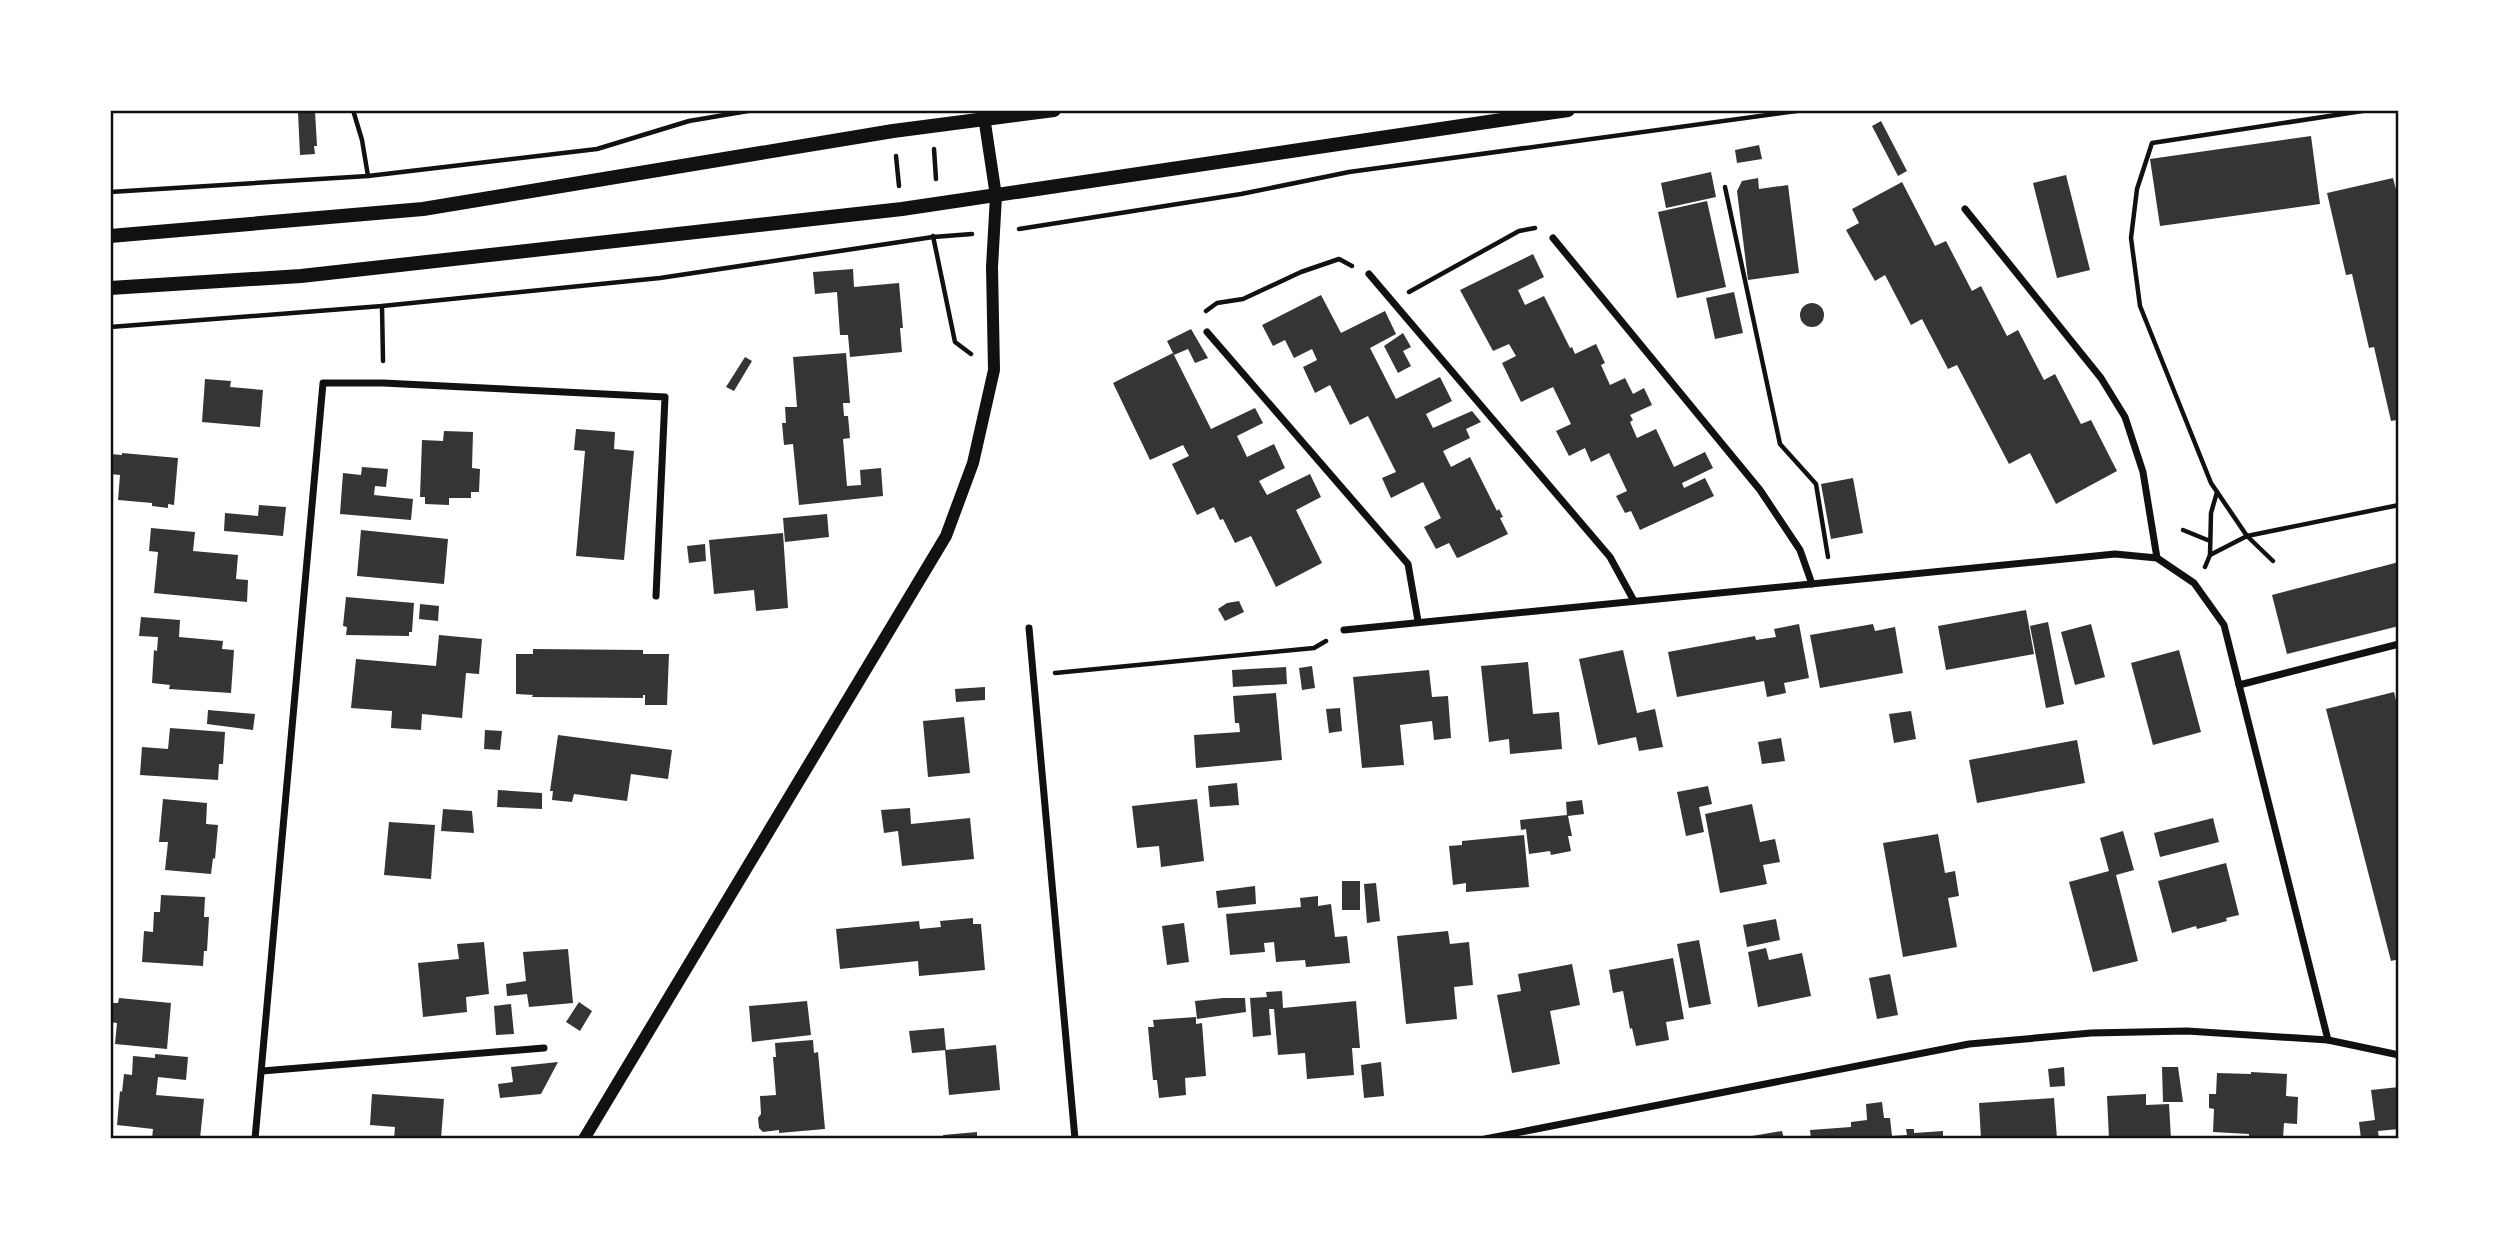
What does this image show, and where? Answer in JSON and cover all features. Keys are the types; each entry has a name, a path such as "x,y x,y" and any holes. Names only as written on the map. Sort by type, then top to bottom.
{"main road":[{"path":"110,236 423,209 932,126 984,115 1054,110"},
{"path":"110,288 301,276 902,209 1567,110"}],"street":[{"path":"584,1139 946,536 973,463 994,370 992,267 996,196 984,115"},
{"path":"1965,209 2101,378 2125,417 2143,472 2157,558"},
{"path":"1553,239 1760,491 1800,551 1812,584"},
{"path":"1369,274 1610,557 1634,601"},
{"path":"1207,332 1408,564 1418,621"},
{"path":"256,1139 323,383 383,383 665,397 656,596"},
{"path":"1344,630 2115,554 2157,558 2197,586 2224,625 2328,1040"},
{"path":"1028,628 1075,1139"},
{"path":"2239,685 2399,644"},
{"path":"1485,1139 1969,1044 2091,1033 2187,1031 2328,1040 2399,1055"},
{"path":"262,1071 544,1048"}],"path":[{"path":"353,110 362,140 368,176"},
{"path":"110,192 368,176 597,149 689,121 754,110"},
{"path":"110,327 382,306 660,278 933,237 994,232 1241,194 1349,173 1804,110"},
{"path":"2273,561 2247,536 2211,483 2140,306 2132,238 2137,189 2152,143 2369,110"},
{"path":"932,126 938,204 933,237 955,342 994,370"},
{"path":"893,131 904,242"},
{"path":"1725,187 1780,444 1816,484 1831,582"},
{"path":"1392,301 1519,231 1537,227 1553,239"},
{"path":"1207,332 1195,318 1217,303 1243,299 1301,272 1339,259 1369,274"},
{"path":"382,306 383,383"},
{"path":"2197,586 2210,555 2211,513 2217,492"},
{"path":"2210,555 2247,536 2399,505"},
{"path":"2183,530 2210,541"},
{"path":"1033,675 1314,648 1344,630"}],"building":[{"path":"315,111 315,154 300,155 298,112"},
{"path":"1881,121 1907,171 1898,176 1872,126"},
{"path":"2311,136 2320,204 2160,226 2150,159"},
{"path":"1759,145 1762,159 1737,163 1735,150"},
{"path":"1711,172 1716,197 1666,208 1661,183"},
{"path":"2066,175 2090,270 2057,278 2033,183"},
{"path":"1758,178 1759,189 1788,185 1799,273 1748,280 1737,191 1742,181"},
{"path":"2393,178 2399,201 2398,425 2397,420 2391,421 2374,347 2369,348 2352,274 2346,275 2327,193"},
{"path":"1902,182 1935,246 1946,241 1972,291 1981,286 2007,336 2018,330 2044,380 2055,374 2081,424 2091,420 2117,471 2056,504 2030,453 2009,464 1957,365 1948,369 1922,319 1911,325 1885,275 1875,281 1846,230 1859,223 1852,209"},
{"path":"1707,201 1726,287 1677,298 1658,212"},
{"path":"1533,254 1544,277 1518,290 1525,305 1544,296 1575,354 1596,344 1605,363 1601,365 1610,385 1625,378 1633,394 1644,388 1652,405 1630,415 1637,438 1656,429 1674,467 1705,452 1713,468 1682,483 1684,488 1705,478 1714,496 1640,530 1631,511 1625,513 1616,496 1627,491 1609,453 1591,462 1585,448 1569,456 1556,431 1571,424 1553,387 1521,402 1502,363 1516,356 1509,344 1493,351 1460,290"},
{"path":"853,269 854,287 899,283 902,352 850,357 848,335 840,335 837,292 815,294 813,272"},
{"path":"1734,292 1743,333 1715,339 1706,298"},
{"path":"1321,295 1341,333 1385,311 1396,334 1370,348 1396,399 1440,377 1452,401 1426,414 1433,428 1472,411 1481,422 1466,429 1470,438 1443,451 1451,467 1470,457 1497,511 1499,509 1503,517 1500,518 1508,534 1457,558 1449,543 1436,549 1424,527 1441,518 1423,482 1391,498 1382,478 1396,472 1368,416 1350,425 1330,385 1315,393 1303,367 1317,360 1312,349 1294,358 1285,340 1273,346 1262,325"},
{"path":"1812,303 1820,307 1824,315 1820,323 1812,327 1804,323 1800,315 1804,307"},
{"path":"1191,329 1208,358 1195,363 1188,349 1174,355 1167,341"},
{"path":"1403,333 1411,347 1403,351 1411,366 1398,373 1384,346"},
{"path":"846,353 850,403 843,403 844,416 848,416 850,438 843,439 847,486 861,485 860,470 881,468 883,496 799,505 793,444 784,445 782,423 786,423 785,407 797,407 793,357"},
{"path":"1173,353 1211,429 1255,408 1263,423 1237,436 1247,457 1274,444 1285,468 1259,481 1267,495 1310,474 1321,497 1296,510 1322,563 1276,587 1251,536 1235,543 1214,507 1197,515 1172,464 1189,456 1183,445 1150,460 1113,383"},
{"path":"745,357 752,361 734,391 726,387"},
{"path":"205,379 231,381 230,387 263,390 260,427 202,422"},
{"path":"576,429 615,432 614,449 634,451 624,560 576,556 585,451 574,450"},
{"path":"444,431 473,432 472,468 480,469 479,492 471,492 471,498 449,498 449,505 425,504 425,497 420,497 422,440 443,441"},
{"path":"110,454 178,458 174,505 168,504 168,508 152,506 152,503 118,500 120,475 110,474"},
{"path":"362,467 388,469 386,487 375,486 374,495 413,499 411,520 340,514 343,473 361,475"},
{"path":"1853,478 1863,533 1831,539 1821,484"},
{"path":"259,505 286,507 283,536 224,531 225,513 258,516"},
{"path":"827,514 829,537 785,542 783,518"},
{"path":"151,528 195,532 193,551 238,555 236,579 248,580 247,602 154,593 158,552 149,551"},
{"path":"361,530 448,539 444,584 357,576"},
{"path":"783,533 788,608 756,611 754,590 714,594 709,540"},
{"path":"705,544 706,561 689,563 687,546"},
{"path":"2399,562 2399,626 2287,654 2272,595"},
{"path":"346,597 414,603 412,632 409,632 409,636 346,635 347,627 343,626"},
{"path":"1239,601 1244,612 1225,621 1218,609 1227,603"},
{"path":"420,604 439,606 438,621 419,619"},
{"path":"2026,610 2034,654 1946,670 1938,626"},
{"path":"141,617 180,620 179,637 223,641 222,649 234,650 231,693 169,689 170,685 152,683 154,650 157,651 158,637 139,636"},
{"path":"2048,622 2064,704 2046,708 2030,626"},
{"path":"1799,624 1809,678 1784,683 1786,693 1767,697 1764,681 1677,697 1668,652 1755,636 1756,640 1776,637 1774,629"},
{"path":"1873,624 1875,631 1895,627 1903,673 1820,688 1810,635"},
{"path":"2091,624 2105,677 2075,685 2061,632"},
{"path":"439,635 482,639 479,674 466,673 462,718 422,714 421,730 391,728 392,711 351,708 356,659 436,666"},
{"path":"533,649 643,650 643,654 669,654 667,705 645,705 645,695 643,698 532,697 533,695 516,694 516,654 533,654"},
{"path":"1623,650 1637,713 1655,709 1663,747 1639,751 1636,737 1598,745 1579,659"},
{"path":"2179,650 2201,732 2153,745 2131,663"},
{"path":"1528,662 1533,714 1559,712 1562,749 1510,754 1509,739 1489,742 1481,666"},
{"path":"1312,666 1315,688 1302,690 1299,668"},
{"path":"1286,667 1287,684 1233,687 1232,670"},
{"path":"1429,670 1432,697 1448,696 1451,738 1434,740 1432,721 1400,725 1404,765 1362,768 1353,677"},
{"path":"985,687 985,700 956,702 955,689"},
{"path":"2394,692 2399,713 2399,959 2391,961 2326,709"},
{"path":"1276,693 1282,760 1196,768 1194,735 1240,732 1239,723 1235,723 1233,696"},
{"path":"1340,708 1342,731 1329,733 1326,709"},
{"path":"208,710 255,714 253,730 207,724"},
{"path":"1911,711 1916,739 1894,743 1889,714"},
{"path":"964,717 970,773 928,777 923,721"},
{"path":"170,728 225,732 223,764 219,764 218,780 140,775 142,747 168,749"},
{"path":"485,730 502,731 500,750 484,749"},
{"path":"558,735 672,750 668,779 631,774 627,801 574,794 572,802 552,800 553,791 550,791"},
{"path":"1781,738 1785,761 1762,764 1758,742"},
{"path":"2077,740 2085,783 1977,803 1969,760"},
{"path":"1237,783 1239,805 1210,807 1208,786"},
{"path":"1708,786 1712,804 1699,807 1704,832 1686,836 1677,792"},
{"path":"498,790 542,793 542,809 497,807"},
{"path":"163,799 207,803 206,824 218,825 211,874 165,870 168,842 159,842"},
{"path":"1197,799 1204,861 1161,867 1159,846 1137,848 1132,806"},
{"path":"1582,800 1584,814 1568,816 1572,836 1568,836 1571,851 1551,855 1550,851 1529,854 1526,829 1521,830 1520,820 1567,815 1566,802"},
{"path":"1752,804 1760,842 1775,839 1780,862 1763,865 1767,884 1720,893 1705,814"},
{"path":"910,808 911,824 970,818 974,859 902,866 898,831 884,833 881,810"},
{"path":"443,809 472,811 474,833 441,831"},
{"path":"2213,818 2219,842 2160,857 2154,833"},
{"path":"389,822 435,825 431,879 384,875"},
{"path":"2123,831 2134,870 2116,875 2138,961 2093,972 2069,882 2109,871 2100,838"},
{"path":"1938,834 1945,873 1955,871 1959,896 1948,898 1957,947 1903,957 1883,843"},
{"path":"1524,835 1529,887 1466,892 1466,883 1453,885 1449,846 1462,845 1462,841"},
{"path":"2226,863 2239,915 2226,918 2227,921 2172,933 2158,881"},
{"path":"1342,881 1360,881 1360,910 1342,910"},
{"path":"1376,883 1380,921 1367,923 1364,884"},
{"path":"1255,886 1256,904 1218,908 1216,891"},
{"path":"161,895 205,897 204,917 209,917 207,951 204,951 203,966 142,962 144,931 153,932 154,912 160,912"},
{"path":"1318,896 1318,906 1331,904 1335,937 1347,936 1350,963 1306,967 1305,960 1276,962 1274,942 1264,943 1265,952 1230,955 1226,914 1301,907 1300,898"},
{"path":"973,918 973,924 981,924 985,970 919,976 918,961 840,969 836,929 919,921 920,929 941,927 940,921"},
{"path":"1776,919 1780,940 1747,947 1743,925"},
{"path":"1184,923 1189,962 1167,965 1162,926"},
{"path":"1448,931 1450,944 1469,942 1473,985 1454,987 1457,1019 1406,1024 1397,936"},
{"path":"1699,940 1711,1004 1689,1008 1677,944"},
{"path":"484,942 489,994 466,997 467,1012 423,1017 418,963 459,959 457,944"},
{"path":"1766,948 1769,960 1802,953 1811,996 1758,1007 1748,952"},
{"path":"568,949 573,1003 529,1007 527,994 507,996 506,984 526,981 523,952"},
{"path":"1673,958 1684,1019 1666,1022 1669,1040 1636,1046 1623,991 1613,993 1609,970"},
{"path":"1572,964 1580,1005 1550,1011 1560,1064 1512,1073 1497,995 1521,991 1518,974"},
{"path":"1890,974 1898,1015 1877,1019 1869,978"},
{"path":"1282,991 1283,1008 1356,1001 1360,1048 1352,1048 1354,1075 1307,1079 1305,1053 1278,1055 1274,1009 1269,1009 1271,1035 1253,1037 1250,998 1267,997 1266,992"},
{"path":"119,998 171,1003 167,1049 115,1044 117,1023 110,1022 110,1003 118,1003"},
{"path":"1245,998 1246,1012 1197,1019 1195,1001"},
{"path":"807,1001 811,1035 752,1042 749,1006"},
{"path":"579,1002 592,1011 580,1031 566,1022"},
{"path":"511,1004 514,1034 496,1035 494,1006"},
{"path":"1196,1017 1196,1024 1202,1023 1206,1076 1185,1078 1186,1095 1159,1098 1157,1080 1153,1080 1148,1027 1154,1027 1153,1020"},
{"path":"944,1028 946,1050 912,1053 909,1031"},
{"path":"813,1040 814,1053 818,1052 825,1129 763,1132 759,1128 758,1118 761,1114 760,1096 776,1095 773,1057 776,1057 775,1043"},
{"path":"996,1045 1000,1090 949,1095 945,1050"},
{"path":"155,1054 188,1057 186,1080 158,1077 156,1095 204,1099 200,1139 152,1139 153,1129 117,1125 120,1091 122,1092 124,1074 132,1075 133,1056 155,1058"},
{"path":"558,1062 541,1094 500,1098 498,1084 513,1082 511,1067"},
{"path":"1381,1062 1384,1096 1364,1098 1361,1065"},
{"path":"2064,1067 2065,1086 2050,1087 2048,1069"},
{"path":"2162,1067 2178,1067 2183,1102 2163,1102"},
{"path":"2217,1073 2287,1074 2286,1096 2298,1097 2297,1124 2284,1123 2283,1139 2249,1139 2249,1134 2213,1132 2214,1109 2209,1108 2209,1094 2216,1094"},
{"path":"2399,1087 2399,1129 2378,1131 2379,1139 2361,1139 2359,1122 2375,1120 2371,1090"},
{"path":"372,1094 444,1099 441,1139 394,1139 395,1127 370,1125"},
{"path":"2146,1094 2146,1105 2169,1104 2171,1139 2109,1139 2107,1096"},
{"path":"2054,1098 2057,1139 1981,1139 1979,1103"},
{"path":"1882,1102 1884,1118 1890,1118 1892,1136 1907,1135 1906,1129 1914,1129 1914,1133 1943,1131 1943,1139 1811,1139 1810,1130 1851,1127 1851,1122 1867,1120 1866,1104"},
{"path":"1782,1131 1784,1139 1746,1139 1746,1137"},
{"path":"977,1132 977,1139 944,1139 943,1135"}]}
